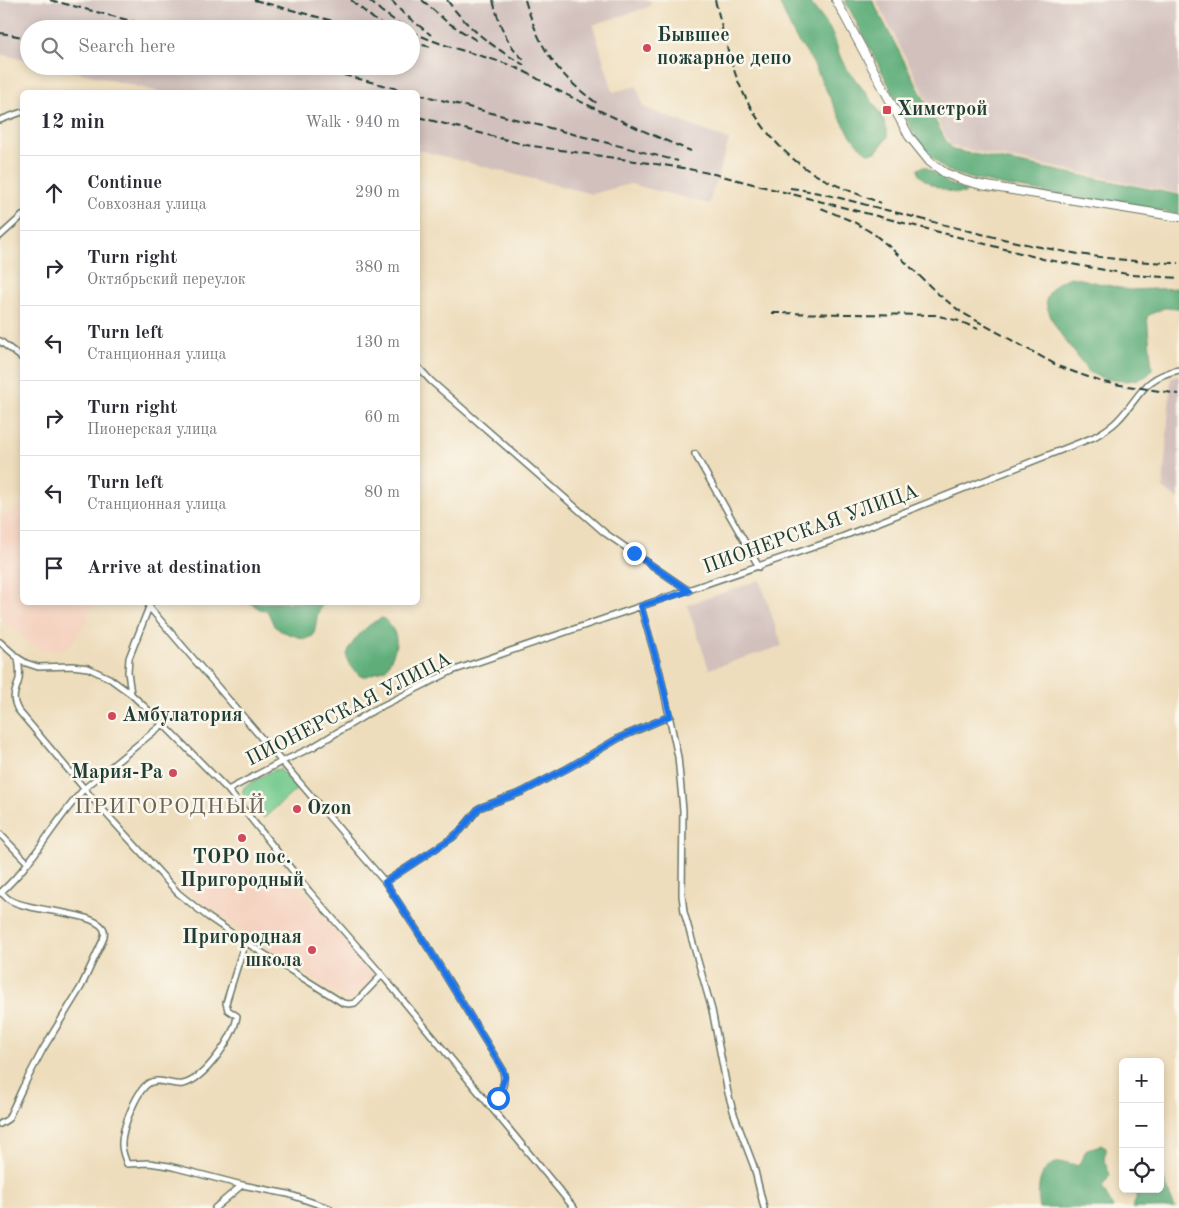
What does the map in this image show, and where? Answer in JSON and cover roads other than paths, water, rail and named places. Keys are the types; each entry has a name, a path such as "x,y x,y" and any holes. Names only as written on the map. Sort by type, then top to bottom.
{"main road":[{"path":"836,0 909,136 923,155 945,173 981,185 1179,217"}],"street":[{"path":"0,120 20,113"},
{"path":"0,236 20,218"},
{"path":"0,341 20,356"},
{"path":"420,369 430,381 605,533 689,591"},
{"name":"ПИОНЕРСКАЯ УЛИЦА","path":"228,790 313,747 374,710 452,671 834,540 1077,444 1112,426 1119,420 1142,388 1150,381 1179,370"},
{"path":"696,454 759,567"},
{"path":"131,694 128,672 129,658 150,605 281,762 385,882 431,952 502,1068 505,1077 503,1086 498,1098 490,1107"},
{"path":"641,606 660,673 678,757 683,810 682,895 684,912 712,1010 728,1093 754,1167 764,1208"},
{"path":"0,642 18,658 38,667 72,666 88,668 109,678 131,694 163,724 228,790 309,891 382,975 574,1208"},
{"path":"18,658 19,682 13,695 18,710 99,806 178,893 208,917 245,942 343,1003 355,1003 382,975"},
{"path":"385,882 452,838 479,808 522,792 619,738 670,716"},
{"path":"0,1124 8,1120 22,1087 43,1049 82,987 105,932 103,927 86,918 24,906 8,899 1,892 28,863 61,815 85,788 163,724"},
{"path":"0,834 28,863"},
{"path":"245,942 226,1003 228,1010 237,1016 226,1043 205,1069 186,1082 180,1084 154,1081 145,1086 138,1096 123,1131 122,1145 127,1164 156,1163 288,1194 329,1208"},
{"path":"215,1208 242,1184"}],"railway":[{"path":"50,0 127,20"},
{"path":"254,0 329,20"},
{"path":"351,0 375,20"},
{"path":"369,0 394,20"},
{"path":"391,0 412,20"},
{"path":"422,0 447,22 479,42"},
{"path":"447,0 463,20 482,37 524,65"},
{"path":"493,0 504,33 512,47 524,60"},
{"path":"525,0 537,33 551,59 571,82 598,104"},
{"path":"715,0 738,81 751,108 768,133 799,164 811,172 854,193 881,203"},
{"path":"420,26 431,35"},
{"path":"0,33 20,36"},
{"path":"420,35 519,69 591,107 691,151"},
{"path":"420,44 431,47"},
{"path":"343,75 402,90"},
{"path":"420,95 678,161"},
{"path":"420,118 526,145 714,174 1043,259 1133,275 1179,278"},
{"path":"790,188 1031,245 1105,258 1179,263"},
{"path":"821,208 854,222 874,234 937,293 961,312 1060,367 1102,382 1179,394"},
{"path":"772,313 935,315 959,321 978,329"}],"place":[{"name":"Бывшее пожарное депо","path":"647,48"},
{"name":"Химстрой","path":"887,110"},
{"name":"Амбулатория","path":"112,716"},
{"name":"Мария-Ра","path":"173,773"},
{"name":"Ozon","path":"297,809"},
{"name":"ТОРО пос. Пригородный","path":"242,838"},
{"name":"Пригородная школа","path":"312,950"}],"district":[{"name":"ПРИГОРОДНЫЙ","path":"170,807"}]}
